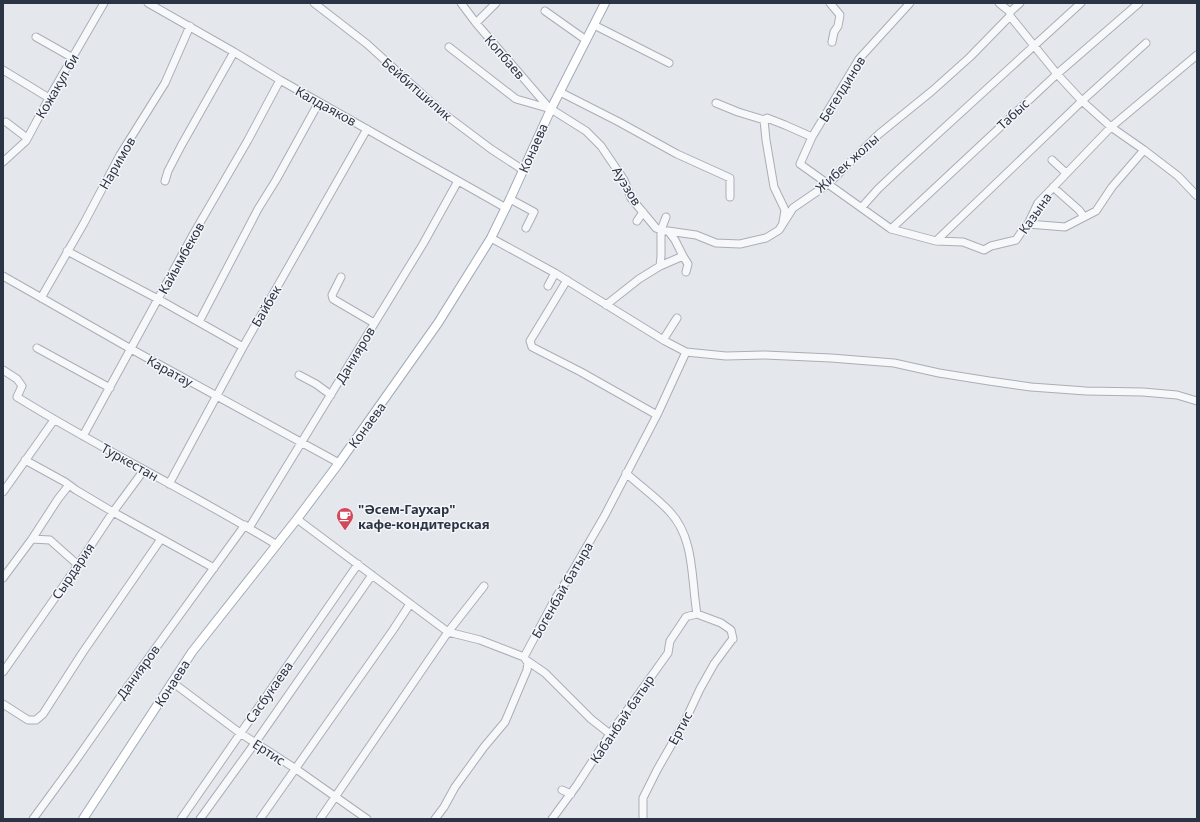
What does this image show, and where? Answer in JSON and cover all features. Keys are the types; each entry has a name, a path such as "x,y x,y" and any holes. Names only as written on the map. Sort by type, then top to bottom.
{"main road":[{"name":"Конаева","path":"83,819 192,652 298,519 438,323 491,238 551,109 605,3"}],"street":[{"name":"Кожакул би","path":"3,162 27,138 104,3"},
{"name":"Калдаяков","path":"148,3 190,26 280,80 506,208"},
{"name":"Бейбитшилик","path":"314,3 367,44 443,113 491,149 523,170"},
{"name":"Копбаев","path":"461,3 476,23 551,109"},
{"path":"476,23 496,3"},
{"path":"830,3 840,15 838,26 834,32 832,42"},
{"name":"Бегелдинов","path":"800,164 812,137 859,58 910,3"},
{"path":"999,3 1010,14 1057,74 1082,101 1110,127 1144,150 1178,176 1197,196"},
{"name":"Жибек жолы","path":"661,230 696,235 716,243 740,244 766,238 779,230 793,208 828,184 879,134 932,91 970,57 1020,3"},
{"path":"862,207 883,184 1081,3"},
{"name":"Табыс","path":"891,229 1057,74 1139,3"},
{"path":"545,11 586,40"},
{"path":"594,24 669,63"},
{"name":"Наримов","path":"41,298 84,223 120,155 165,84 190,26"},
{"path":"36,37 73,58"},
{"path":"936,241 1082,101 1146,43"},
{"path":"449,46 516,99 551,109"},
{"path":"165,181 168,171 181,146 234,52"},
{"name":"Казына","path":"800,164 891,229 936,241 963,242 984,250 991,246 1016,240 1028,224 1038,203 1110,127 1197,55"},
{"path":"3,70 50,98"},
{"name":"Кайымбеков","path":"83,436 280,80"},
{"path":"560,92 620,122 677,154 730,178 730,197"},
{"path":"199,322 258,210 319,102"},
{"path":"716,103 764,120 767,118 812,137"},
{"name":"Ауэзов","path":"551,109 586,131 601,146 624,180 631,198 656,228 661,230"},
{"path":"764,120 774,187 785,210 783,224"},
{"path":"6,122 27,138"},
{"name":"Байбек","path":"169,484 242,346 367,129"},
{"path":"1028,224 1065,227 1096,211 1112,187 1144,150"},
{"path":"1052,160 1066,173"},
{"name":"Данияров","path":"33,819 214,568 247,526 331,395 423,244 458,181"},
{"path":"1053,187 1079,210 1084,217"},
{"path":"510,199 534,212 526,228"},
{"path":"637,221 643,212"},
{"path":"660,266 661,230 666,217"},
{"path":"669,232 688,264 686,272"},
{"path":"491,238 555,273 663,340 686,352 726,356 766,355 894,363 939,373 1017,385 1086,391 1143,392 1176,395 1197,401"},
{"path":"67,251 158,299 242,346"},
{"path":"606,305 639,279 660,266 683,256"},
{"path":"548,286 555,273"},
{"name":"Каратау","path":"3,276 131,349 339,463"},
{"path":"340,277 332,295 334,299 374,324"},
{"path":"566,280 530,341 532,347 575,369 656,416"},
{"path":"663,340 677,318"},
{"path":"37,348 110,388"},
{"name":"Богенбай батыра","path":"435,819 459,782 505,722 527,670 528,663 525,659 555,599 601,521 656,416 686,352"},
{"name":"Туркестан","path":"3,370 17,379 22,386 17,397 54,420 247,526 277,545"},
{"path":"299,375 316,384 331,395"},
{"path":"3,492 54,420"},
{"path":"25,460 113,512 214,568"},
{"name":"Сырдария","path":"3,672 113,512 144,470"},
{"path":"626,473 657,499 671,513 680,525 688,544 697,614"},
{"path":"3,578 69,485"},
{"path":"298,519 448,632 480,640 525,659 545,673 591,719 610,734"},
{"path":"32,539 50,540 78,565"},
{"path":"3,704 28,720 36,720 43,714 83,652 161,539"},
{"name":"Сасбукаева","path":"181,819 358,564"},
{"name":"Сасбукаева","path":"200,819 372,575"},
{"path":"320,819 448,632 484,586"},
{"path":"260,819 410,604"},
{"name":"Кабанбай батыр","path":"552,819 571,794 610,734 668,653 670,641 688,617 697,614"},
{"name":"Ертис","path":"643,819 643,798 646,791 685,721 714,664 732,640 731,630 721,623 697,614"},
{"name":"Ертис","path":"172,682 240,733 296,769 367,819"},
{"path":"562,790 571,794"}],"place":[{"name":"\"Әсем-Гаухар\" кафе-кондитерская","path":"345,531"}]}
